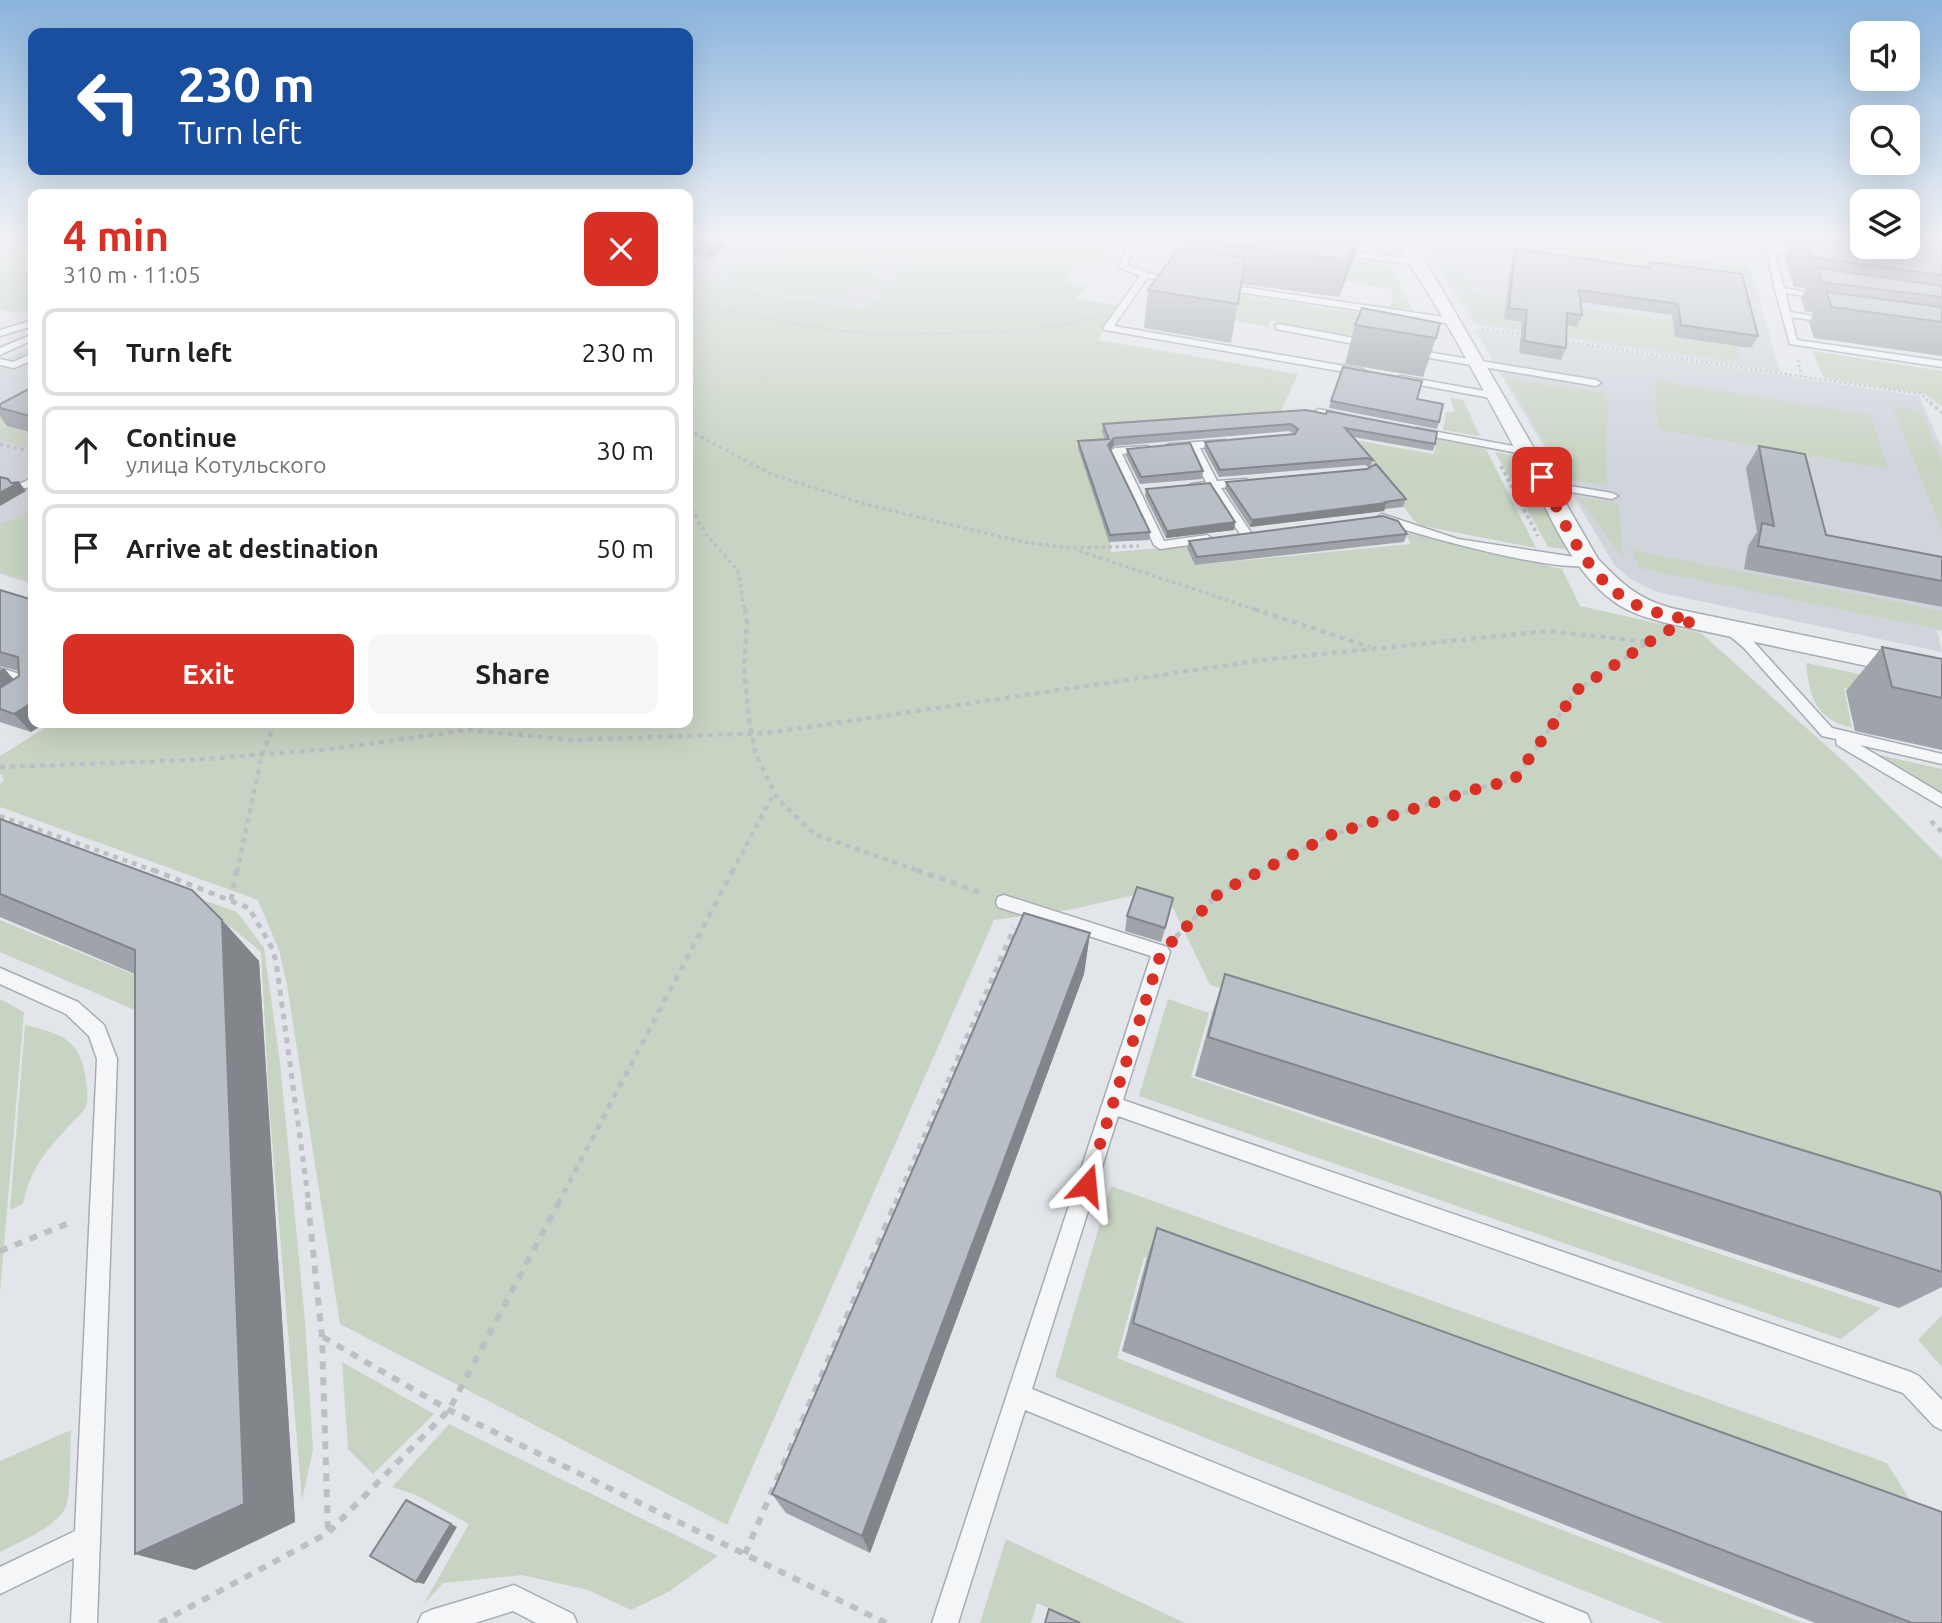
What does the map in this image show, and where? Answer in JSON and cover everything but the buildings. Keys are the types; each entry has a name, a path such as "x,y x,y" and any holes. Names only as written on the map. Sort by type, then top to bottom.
{"street":[{"path":"1448,316 1595,571 1620,595 1641,607 1694,621 1942,673"}],"lane":[{"path":"1116,316 1108,328 1379,376"},
{"path":"1406,316 1452,323"},
{"path":"1786,316 1793,342 1942,364"},
{"path":"1799,316 1838,321"},
{"path":"0,333 28,325"},
{"path":"1279,327 1375,345"},
{"path":"0,352 28,339"},
{"path":"1402,351 1596,383"},
{"path":"0,362 14,365 28,358"},
{"path":"1393,378 1496,396"},
{"path":"1318,412 1358,420"},
{"path":"1411,430 1528,452"},
{"path":"1235,442 1115,451 1160,545 1260,533"},
{"path":"1194,446 1234,536"},
{"path":"1174,488 1255,482"},
{"path":"1546,485 1612,496"},
{"path":"1134,491 1147,490"},
{"path":"1368,519 1381,517 1404,527 1595,571"},
{"path":"1730,629 1749,645 1827,732 1942,801"},
{"path":"0,673 28,681"},
{"path":"1827,732 1942,759"},
{"path":"945,1623 1161,953 1004,902"},
{"path":"0,976 72,1008 97,1031 107,1059 84,1623"},
{"path":"1112,1105 1911,1384 1942,1418"},
{"path":"1019,1396 1578,1623"},
{"path":"0,1581 86,1539"},
{"path":"431,1623 514,1598 564,1623"}],"path":[{"path":"763,316 812,327 877,335 1024,331 1073,324 1085,318 1111,323"},
{"path":"1452,323 1533,337"},
{"path":"1560,341 1921,394 1942,413"},
{"path":"693,433 773,475 928,521 1028,543 1073,548 1160,545"},
{"path":"0,444 28,451"},
{"path":"693,512 705,533 738,571 747,621 744,667 755,752 777,799 814,834 1004,902"},
{"path":"1073,548 1374,649"},
{"path":"1161,953 1220,892 1331,835 1483,787 1514,780 1577,690 1649,642 1678,625 1694,621"},
{"path":"0,767 193,760 330,748 468,730 574,740 752,733 1263,660 1548,631 1649,642"},
{"path":"231,900 262,754 273,728"},
{"path":"160,1623 328,1533 449,1410 774,793"},
{"path":"0,816 249,908 271,946 276,961 306,1178 322,1336 328,1533"},
{"path":"744,1554 1023,908"},
{"path":"0,1251 100,1210"},
{"path":"322,1336 449,1410 886,1623"}],"shaded area":[{"path":"1468,316 1764,316 1780,372 1474,325"},
{"path":"1474,329 1919,396 1942,448 1942,631 1937,630 1942,652 1657,592 1632,580 1615,566"},
{"path":"28,348 28,582 0,574 0,362"}],"green space":[{"path":"693,316 1113,316 1098,340 1298,374 1277,420 1103,432 1107,444 1111,552 1186,546 1196,565 1411,544 1404,532 1562,569 1580,606 1701,633 1853,770 1942,859 1942,1284 1841,1178 1210,985 1173,908 1135,895 1073,909 994,920 727,1525 340,1324 287,985 279,950 258,900 0,807 0,784 4,780 0,773 0,756 45,728 693,728"},
{"path":"1203,316 1378,316 1418,322 1434,352 1271,321 1267,327"},
{"path":"1474,316 1636,316 1734,330 1741,362 1478,323"},
{"path":"1812,351 1942,371 1942,407 1925,394 1824,378"},
{"path":"1507,379 1607,393 1607,485 1567,480"},
{"path":"1655,380 1870,415 1888,469 1658,429"},
{"path":"1450,398 1463,400 1480,436 1443,430 1446,412 1455,412"},
{"path":"1892,406 1921,411 1942,460 1942,530"},
{"path":"0,407 28,409 28,412 2,425 28,433 28,448 0,440"},
{"path":"1349,439 1434,454 1437,439 1486,449 1536,548 1418,525"},
{"path":"1495,452 1516,456 1567,549 1548,547"},
{"path":"1578,497 1619,504 1623,558"},
{"path":"28,513 28,580 0,572 0,524"},
{"path":"1631,550 1942,611 1942,630 1639,568"},
{"path":"1806,663 1942,691 1942,709 1844,688 1852,728 1839,724 1816,704"},
{"path":"1871,753 1942,769 1942,793"},
{"path":"0,828 237,912 264,948 280,1062 305,1321 313,1450 302,1500 269,1104 261,952 232,928 0,842"},
{"path":"0,920 169,989 184,1473 134,1451 135,1010 0,952"},
{"path":"0,999 24,1012 0,1293"},
{"path":"1168,999 1209,1013 1191,1077 1881,1308 1841,1339 1139,1096"},
{"path":"25,1025 68,1040 74,1047 83,1066 87,1100 83,1111 40,1162 30,1181 23,1204 10,1210"},
{"path":"1111,1186 1887,1463 1940,1549 1144,1257 1117,1358 1803,1623 1664,1623 1055,1377"},
{"path":"1942,1315 1942,1367 1918,1340"},
{"path":"342,1362 434,1414 373,1474 348,1449"},
{"path":"449,1424 718,1556 670,1591 631,1610 588,1590 522,1575 443,1583 423,1605 469,1524 416,1495 392,1487"},
{"path":"71,1430 69,1491 62,1513 47,1527 0,1552 0,1461"},
{"path":"1006,1539 1185,1623 1081,1623 1037,1603 1031,1623 980,1623"}],"route":[{"path":"1087,1185 1161,953 1220,892 1331,835 1483,787 1514,780 1577,690 1649,642 1678,625 1694,621 1641,607 1620,595 1602,579 1588,563 1542,477"}]}
